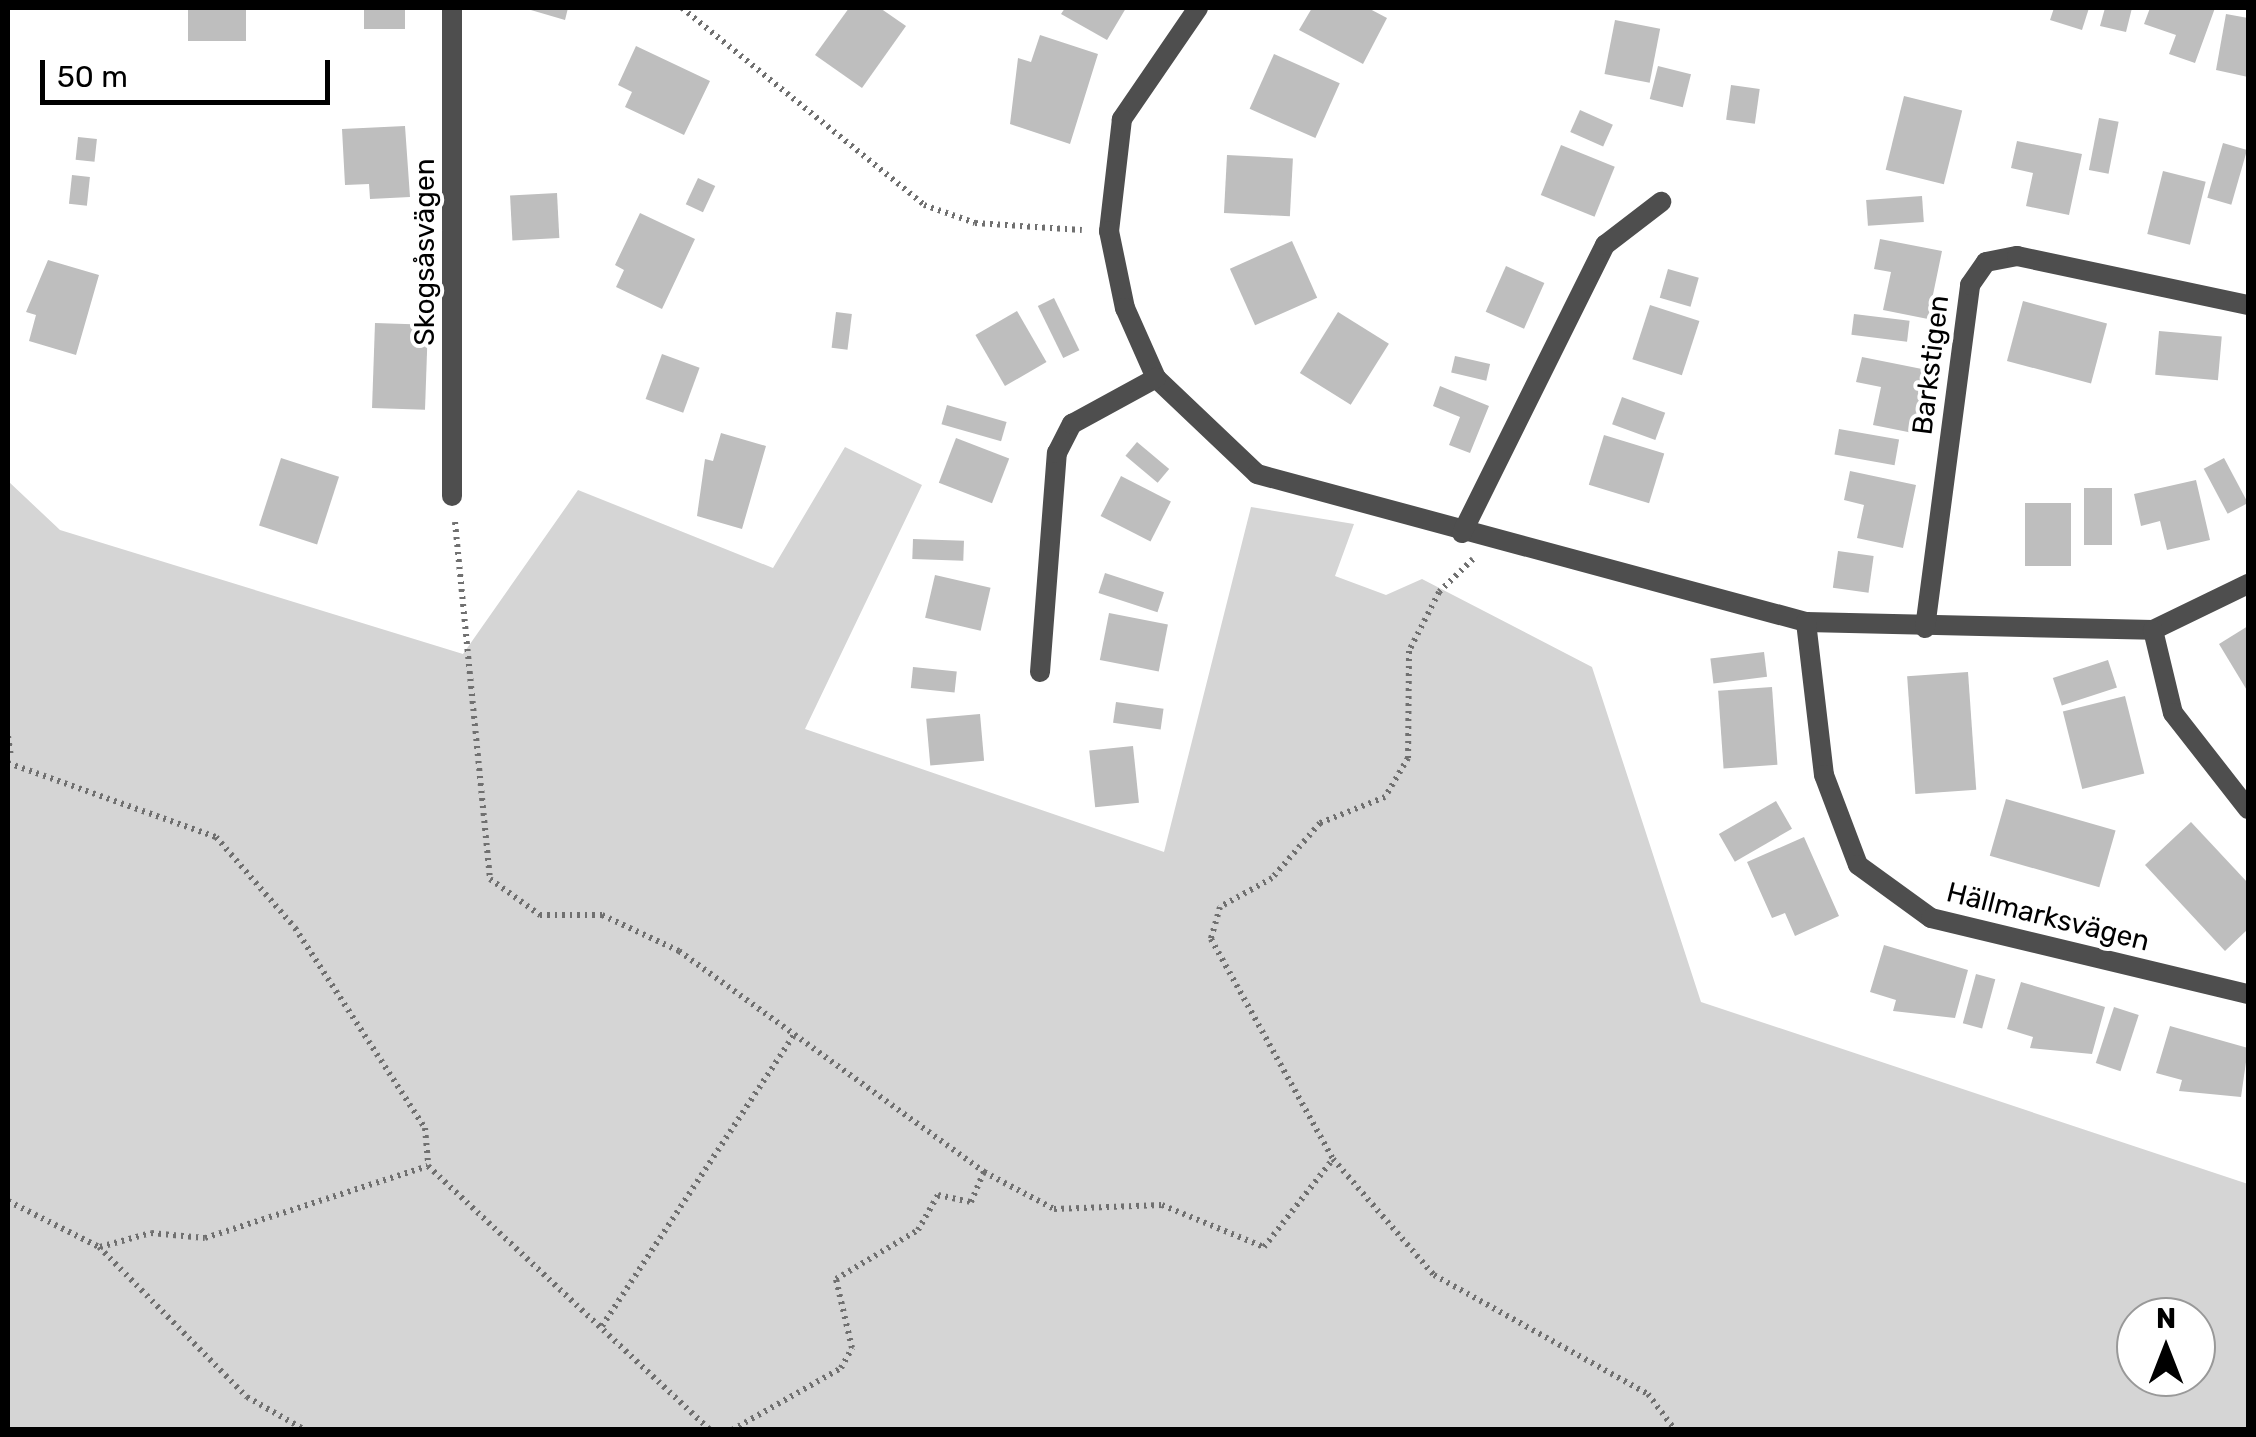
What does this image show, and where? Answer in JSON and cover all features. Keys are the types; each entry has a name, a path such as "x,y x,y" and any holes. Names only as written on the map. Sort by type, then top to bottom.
{"street":[{"name":"Skogsåsvägen","path":"452,8 452,496"},
{"path":"1192,10 1122,119 1108,231 1124,308 1156,378 1257,474 1462,533 1806,622 1925,628 2153,630 2248,584"},
{"path":"1462,533 1605,245 1661,202"},
{"name":"Barkstigen","path":"1925,628 1970,285 1986,262 2018,256 2248,304"},
{"path":"1040,672 1057,453 1072,424 1156,378"},
{"name":"Hällmarksvägen","path":"1806,622 1824,775 1858,865 1931,918 2248,994"},
{"path":"2153,630 2173,713 2248,809"}],"path":[{"path":"682,8 924,205 975,223 1108,231"},
{"path":"452,496 490,878 540,915 602,915 679,950 984,1172 1054,1208 1162,1206 1264,1247 1333,1159"},
{"path":"1492,541 1439,592 1409,651 1408,758 1384,797 1320,823 1272,878 1220,908 1211,939 1333,1159 1434,1275 1648,1394 1675,1430"},
{"path":"8,736 9,761 216,837 295,928 368,1054 425,1128 428,1166 710,1430"},
{"path":"602,1326 795,1033"},
{"path":"99,1247 151,1233 206,1238 428,1166"},
{"path":"732,1430 841,1368 852,1348 836,1279 918,1230 938,1195 971,1202 984,1172"},
{"path":"8,1202 99,1247 247,1397 305,1430"}],"shaded area":[{"path":"845,447 922,485 805,729 1164,852 1251,507 1354,524 1335,576 1386,595 1422,579 1592,667 1701,1002 2248,1184 2248,1429 8,1429 8,481 60,530 463,654 578,490 773,568"}],"building":[{"path":"188,8 246,8 246,41 188,41"},
{"path":"364,8 405,8 405,29 364,29"},
{"path":"524,8 568,8 565,20"},
{"path":"849,8 880,8 906,26 862,88 815,55"},
{"path":"1065,8 1126,8 1107,40 1061,14"},
{"path":"1312,8 1368,8 1387,18 1363,64 1299,30"},
{"path":"2054,8 2089,8 2082,30 2050,20"},
{"path":"2105,8 2132,8 2126,32 2100,26"},
{"path":"2150,8 2215,8 2195,63 2169,54 2176,35 2144,24"},
{"path":"2226,14 2248,18 2248,77 2216,70"},
{"path":"1615,20 1660,29 1650,83 1605,74"},
{"path":"1040,35 1098,54 1070,144 1010,124 1018,58 1031,62"},
{"path":"636,46 710,81 684,135 625,107 632,92 618,85"},
{"path":"1274,54 1340,83 1315,138 1250,109"},
{"path":"1658,66 1691,74 1683,107 1650,99"},
{"path":"1731,85 1760,89 1755,124 1726,120"},
{"path":"1904,96 1962,111 1944,184 1886,170"},
{"path":"1580,110 1613,125 1603,147 1570,132"},
{"path":"2099,118 2119,122 2109,174 2089,170"},
{"path":"405,126 410,197 370,199 369,184 345,185 342,129"},
{"path":"78,137 97,139 94,162 76,160"},
{"path":"2017,141 2082,154 2069,215 2026,206 2033,173 2011,168"},
{"path":"2223,143 2247,150 2231,205 2207,198"},
{"path":"1561,145 1615,167 1595,217 1541,195"},
{"path":"1227,155 1293,158 1290,216 1224,213"},
{"path":"2163,171 2206,182 2190,245 2147,234"},
{"path":"72,175 90,177 87,206 69,204"},
{"path":"698,178 715,186 703,212 686,204"},
{"path":"557,193 559,238 512,240 510,195"},
{"path":"1922,196 1924,222 1868,226 1866,200"},
{"path":"640,213 695,239 662,309 616,287 624,270 615,265"},
{"path":"1880,239 1942,251 1928,319 1883,310 1891,272 1874,269"},
{"path":"1292,241 1317,298 1255,325 1230,269"},
{"path":"48,260 99,275 76,355 29,341 36,315 26,312"},
{"path":"1506,266 1544,283 1524,329 1486,312"},
{"path":"1668,269 1699,278 1690,307 1660,298"},
{"path":"1054,298 1079,350 1063,358 1038,306"},
{"path":"2023,301 2107,324 2091,383 2007,361"},
{"path":"1650,305 1699,321 1682,375 1632,359"},
{"path":"1017,311 1046,362 1005,386 975,335"},
{"path":"836,312 852,314 847,350 832,348"},
{"path":"1338,312 1389,344 1351,405 1300,373"},
{"path":"1854,314 1910,321 1907,342 1851,335"},
{"path":"375,323 428,325 425,410 372,408"},
{"path":"2159,331 2222,336 2218,380 2155,375"},
{"path":"662,354 700,368 683,413 646,399"},
{"path":"1455,356 1490,364 1486,381 1451,373"},
{"path":"1862,357 1927,370 1913,433 1873,425 1881,387 1856,382"},
{"path":"1440,386 1489,406 1470,453 1449,445 1460,417 1433,406"},
{"path":"1622,397 1665,413 1655,440 1612,424"},
{"path":"947,405 1007,422 1001,441 941,424"},
{"path":"1839,429 1899,440 1895,465 1834,455"},
{"path":"721,433 766,446 742,529 697,516 705,459 713,461"},
{"path":"1604,435 1664,453 1649,503 1589,485"},
{"path":"956,438 1009,458 992,503 939,483"},
{"path":"1137,442 1169,469 1158,483 1125,456"},
{"path":"281,458 339,477 317,544 259,526"},
{"path":"2224,458 2248,503 2228,514 2204,469"},
{"path":"1850,471 1916,485 1903,548 1857,538 1864,505 1844,500"},
{"path":"1121,476 1171,501 1150,542 1101,516"},
{"path":"2196,480 2210,540 2167,550 2160,521 2141,526 2134,494"},
{"path":"2084,488 2112,488 2112,545 2084,545"},
{"path":"2025,503 2071,503 2071,566 2025,566"},
{"path":"913,539 964,541 963,561 912,559"},
{"path":"1838,551 1874,556 1869,593 1833,588"},
{"path":"1105,573 1164,592 1157,612 1099,593"},
{"path":"935,575 991,588 981,631 925,618"},
{"path":"1109,613 1168,624 1159,672 1100,660"},
{"path":"2248,626 2248,692 2219,644"},
{"path":"1764,652 1767,677 1713,683 1710,659"},
{"path":"2108,660 2117,688 2062,706 2053,678"},
{"path":"913,667 957,672 955,692 911,688"},
{"path":"1968,672 1976,790 1915,794 1907,676"},
{"path":"1772,687 1777,765 1724,769 1718,691"},
{"path":"2125,696 2144,774 2082,789 2063,711"},
{"path":"1116,702 1164,709 1161,729 1113,723"},
{"path":"980,714 984,761 930,766 926,719"},
{"path":"1133,746 1139,803 1095,807 1089,751"},
{"path":"2006,799 2116,830 2099,887 1990,856"},
{"path":"1776,801 1792,829 1735,862 1719,834"},
{"path":"2191,822 2248,883 2248,929 2225,951 2145,865"},
{"path":"1804,837 1839,916 1795,936 1785,913 1772,918 1747,862"},
{"path":"1884,945 1968,970 1955,1018 1893,1011 1896,1000 1870,992"},
{"path":"1976,974 1995,979 1982,1028 1963,1023"},
{"path":"2021,982 2105,1007 2092,1054 2030,1048 2033,1037 2007,1029"},
{"path":"2114,1007 2139,1015 2120,1071 2096,1063"},
{"path":"2170,1026 2248,1048 2241,1097 2179,1091 2182,1080 2156,1073"}]}
